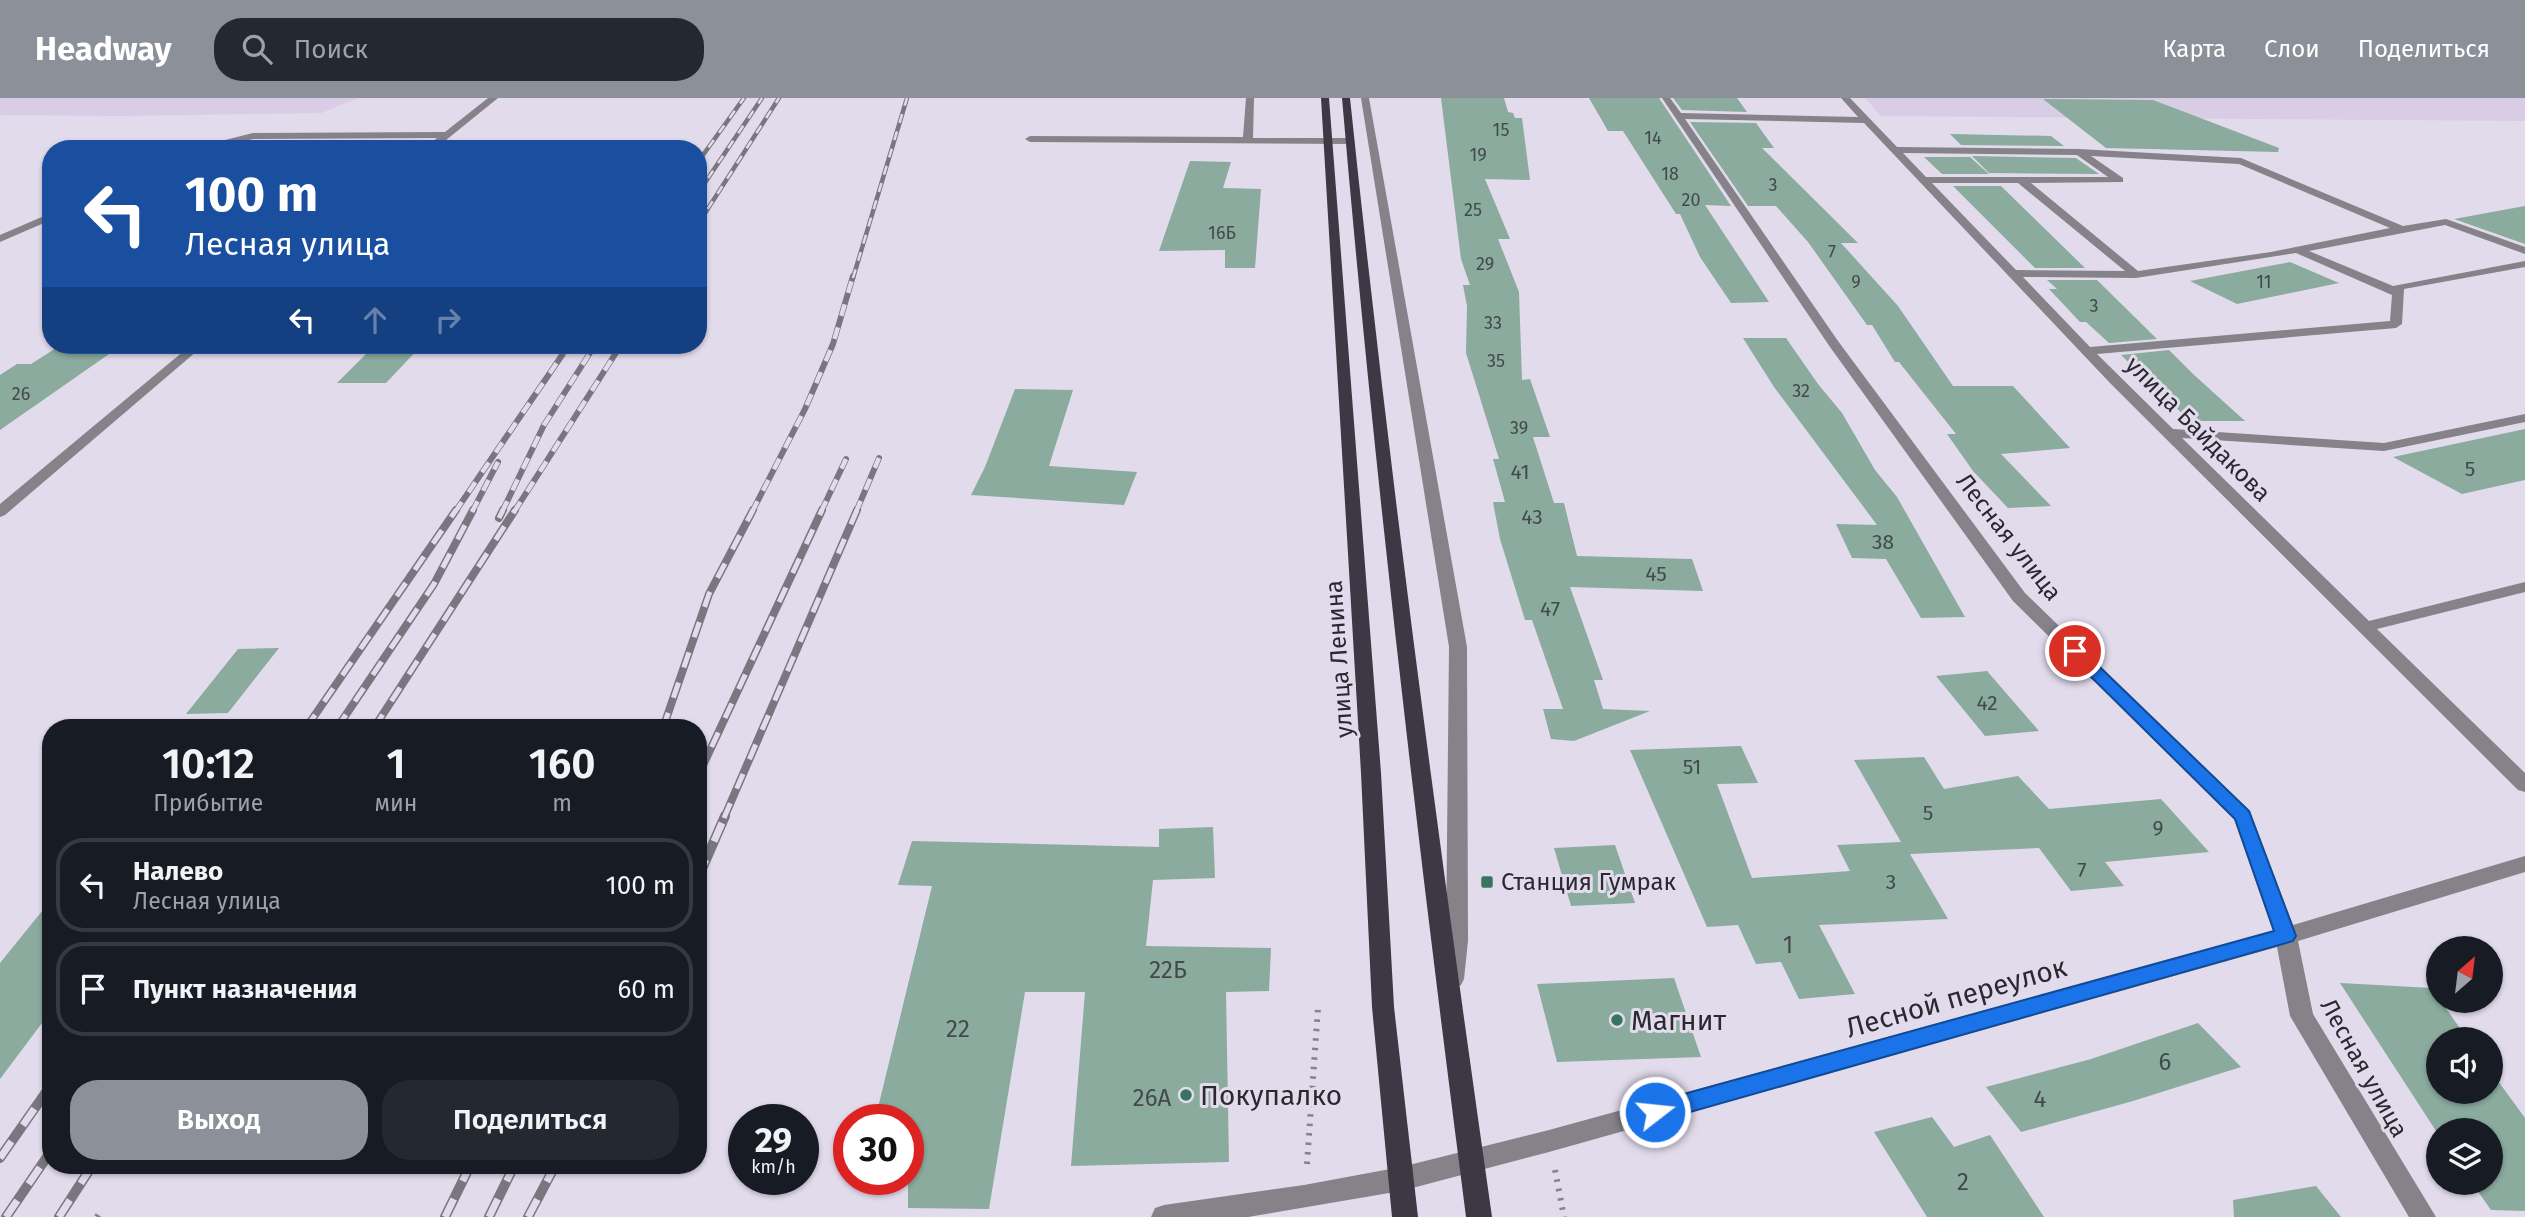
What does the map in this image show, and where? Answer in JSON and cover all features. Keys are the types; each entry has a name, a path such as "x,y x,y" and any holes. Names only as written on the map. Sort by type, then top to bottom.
{"main road":[{"name":"улица Ленина","path":"1325,98 1371,773 1383,1007 1405,1217"},
{"path":"1346,98 1392,539 1479,1217"}],"street":[{"path":"439,140 494,98"},
{"path":"1248,140 1250,98"},
{"path":"1365,98 1458,647 1457,942 1451,1007"},
{"name":"Лесная улица","path":"1666,98 1834,344 2019,597 2243,816 2286,936 2302,1016 2423,1217"},
{"name":"улица Байдакова","path":"1845,98 2012,274 2169,433 2525,785"},
{"path":"1678,116 1865,120"},
{"path":"235,140 253,136 445,135"},
{"path":"1030,139 1350,141"},
{"path":"1894,150 2079,152 2241,160 2402,229"},
{"path":"1922,180 2119,180 2079,152"},
{"path":"2021,180 2136,275"},
{"path":"0,239 42,220"},
{"path":"2012,274 2136,275 2298,250 2446,222 2525,251"},
{"path":"2298,250 2398,293"},
{"path":"2088,351 2396,324 2398,287 2525,264"},
{"path":"0,513 187,354"},
{"path":"2169,433 2384,447 2525,418"},
{"path":"2364,626 2525,587"},
{"name":"Лесной переулок","path":"1164,1217 1304,1197 1401,1179 1549,1141 2286,936 2525,864"}],"path":[{"path":"1304,1197 1318,1008"},
{"path":"1549,1141 1564,1217"}],"shaded area":[{"path":"0,98 359,98 321,113 121,116 0,115"},
{"path":"1865,98 2525,98 2525,121 1881,116"}],"building":[{"path":"1441,98 1504,98 1508,112 1513,113 1515,118 1522,118 1530,180 1485,179 1510,239 1498,239 1519,292 1522,380 1530,379 1550,437 1533,437 1554,503 1564,503 1577,556 1692,559 1703,591 1570,587 1603,680 1594,680 1603,709 1650,711 1574,741 1551,739 1543,709 1563,709 1532,620 1525,620 1500,539 1493,502 1505,502 1493,459 1499,459 1466,353 1467,306 1463,285 1470,285 1461,259"},
{"path":"1589,98 1659,98 1731,206 1705,205 1769,302 1731,303 1700,257 1680,214 1676,214 1623,131 1608,131"},
{"path":"1673,98 1737,98 1747,112 1682,110"},
{"path":"2043,99 2153,100 2279,148 2278,152 2106,148"},
{"path":"1690,122 1756,123 1774,148 1762,148 1858,243 1841,243 1898,306 1953,386 2013,386 2070,448 2001,454 2051,506 2008,508 1973,471 1947,434 1956,434 1899,362 1895,362 1872,325 1867,325 1808,242 1776,206 1748,206"},
{"path":"1950,134 2051,136 2064,146 1961,145"},
{"path":"1972,156 2076,158 2099,174 1989,173"},
{"path":"1924,157 1970,157 1989,174 1942,174"},
{"path":"1190,161 1231,162 1223,188 1261,189 1255,268 1225,268 1225,250 1159,251"},
{"path":"1953,186 2001,186 2085,268 2035,268"},
{"path":"2525,206 2525,244 2454,219"},
{"path":"2290,262 2339,283 2237,304 2190,281"},
{"path":"2047,280 2097,280 2157,339 2109,343 2086,322 2080,322 2049,289 2057,289"},
{"path":"1743,338 1786,338 1842,413 1875,470 1897,497 1965,617 1921,618 1886,559 1852,558 1836,524 1877,525 1774,387"},
{"path":"2169,350 2245,421 2190,421 2121,355"},
{"path":"47,354 109,354 0,430 0,375 17,364 31,364"},
{"path":"366,354 413,354 386,383 337,383"},
{"path":"1015,389 1073,390 1049,466 1137,472 1124,505 971,495 985,467"},
{"path":"2525,429 2525,480 2462,494 2393,457"},
{"path":"279,648 228,713 186,714 238,649"},
{"path":"1987,671 2039,731 1985,736 1936,676"},
{"path":"1741,746 1758,783 1717,784 1752,878 1850,871 1837,845 1901,842 1854,760 1924,757 1944,789 2018,776 2049,809 2161,799 2209,852 2105,862 2124,886 2071,891 2039,848 1910,854 1948,919 1819,925 1855,994 1799,999 1781,962 1756,964 1738,925 1707,927 1630,750"},
{"path":"1213,827 1215,878 1153,880 1146,946 1271,948 1269,991 1226,992 1229,1162 1071,1166 1085,992 1025,992 989,1209 908,1208 908,1195 924,1195 924,1104 879,1104 932,886 898,885 912,841 1159,847 1159,829"},
{"path":"1615,845 1635,903 1571,906 1554,848"},
{"path":"42,911 42,1023 0,1079 0,963"},
{"name":"Магнит","path":"1674,978 1701,1057 1557,1062 1537,984"},
{"path":"2340,983 2426,988 2426,1013 2449,1013 2459,1027 2426,1027 2426,1104 2503,1104 2503,1088 2525,1118 2525,1211 2491,1210 2480,1195 2503,1195 2503,1118 2428,1118"},
{"path":"2198,1023 2241,1067 2021,1132 1986,1087 2091,1059"},
{"path":"1932,1117 1954,1147 1990,1135 2044,1217 1927,1217 1874,1132"},
{"path":"2316,1186 2341,1217 2234,1217 2233,1200"}],"railway":[{"path":"707,149 744,98"},
{"path":"707,180 762,98"},
{"path":"707,210 779,98"},
{"path":"853,278 907,98"},
{"path":"752,512 805,409 833,344 853,276"},
{"path":"455,512 563,354"},
{"path":"502,512 544,425 589,354"},
{"path":"514,512 615,354"},
{"path":"856,512 879,458"},
{"path":"821,512 846,459"},
{"path":"472,512 498,462"},
{"path":"312,719 456,510"},
{"path":"343,719 434,584 473,510"},
{"path":"380,719 515,510"},
{"path":"666,719 709,594 753,510"},
{"path":"707,757 822,510"},
{"path":"724,818 857,510"},
{"path":"499,518 502,512"},
{"path":"707,857 725,816"},
{"path":"0,1158 42,1098"},
{"path":"6,1217 42,1164"},
{"path":"59,1217 87,1174"},
{"path":"445,1217 466,1174"},
{"path":"489,1217 510,1174"},
{"path":"528,1217 551,1174"}],"place":[{"name":"Станция Гумрак","path":"1487,882"},
{"name":"Магнит","path":"1617,1020"},
{"name":"Покупалко","path":"1186,1095"}],"route":[{"path":"1655,1112 2286,936 2243,816 2075,651"}]}
